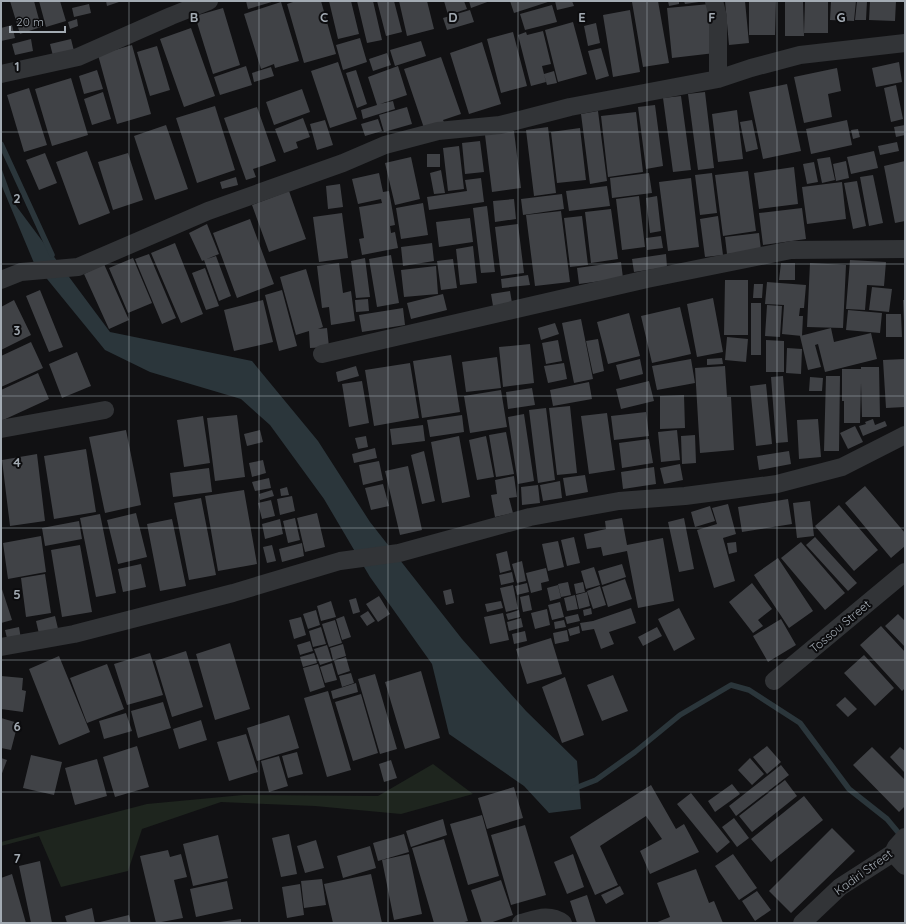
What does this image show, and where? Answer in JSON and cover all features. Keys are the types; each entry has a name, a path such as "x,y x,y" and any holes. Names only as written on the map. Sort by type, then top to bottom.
{"street":[{"path":"1,74 78,57 170,16 209,1"},
{"path":"714,1 718,17 718,80"},
{"path":"1,280 21,272 78,267 208,211 343,163 385,145 438,131 500,124 570,107 718,80 751,68 800,55 905,43"},
{"path":"322,354 647,279 792,250 905,249"},
{"path":"1,429 105,410"},
{"path":"1,647 74,634 233,593 340,561 399,553 530,517 619,501 685,496 776,484 842,467 905,435"},
{"name":"Tossou Street","path":"774,681 905,572"},
{"path":"898,845 905,866"},
{"name":"Kadiri Street","path":"802,923 840,887 898,845"},
{"path":"521,923 543,917 560,921"}],"shaded area":[{"path":"1,167 14,203 110,332 252,361 318,441 370,522 462,639 526,711 577,761 581,809 549,813 524,786 449,734 432,664 370,577 324,499 270,425 241,399 150,372 105,350 34,263 1,184"},
{"path":"433,764 473,794 401,814 315,806 221,802 142,829 128,871 61,887 39,836 1,846 1,842 147,804 243,795 378,796"}],"building":[{"path":"10,1 34,1 41,27 20,34"},
{"path":"39,1 60,1 66,21 46,27"},
{"path":"106,1 122,1 107,6"},
{"path":"246,1 275,1 248,9"},
{"path":"296,1 321,1 336,54 304,63 287,4"},
{"path":"329,1 351,1 359,34 338,39"},
{"path":"357,1 373,1 382,40 367,43"},
{"path":"377,1 394,1 402,32 386,36"},
{"path":"399,1 427,1 434,29 407,36"},
{"path":"444,1 464,1 467,9 448,15"},
{"path":"469,1 490,1 471,8"},
{"path":"510,1 551,1 514,13"},
{"path":"555,1 572,1 574,6 557,10"},
{"path":"658,1 669,63 643,67 632,2"},
{"path":"668,1 679,1 679,4 669,6"},
{"path":"684,1 699,1 699,2 685,4"},
{"path":"725,1 745,1 749,43 729,45"},
{"path":"749,1 776,1 775,35 749,35"},
{"path":"785,1 803,1 804,36 785,36"},
{"path":"805,1 828,1 828,33 804,33"},
{"path":"831,1 856,1 854,21 830,20"},
{"path":"857,1 867,1 866,20 855,20"},
{"path":"870,1 896,1 895,21 869,20"},
{"path":"281,2 299,61 275,68 274,64 261,69 244,14"},
{"path":"89,4 91,13 74,17 72,8"},
{"path":"710,4 715,53 672,58 667,8"},
{"path":"552,5 557,22 525,30 520,14"},
{"path":"223,8 240,65 213,74 195,16"},
{"path":"470,10 474,22 447,30 443,18"},
{"path":"630,10 640,72 613,77 603,15"},
{"path":"77,19 78,26 70,29 68,22"},
{"path":"573,22 587,74 558,82 545,30"},
{"path":"596,23 600,43 588,46 584,26"},
{"path":"12,25 15,38 1,41 1,28"},
{"path":"191,28 215,96 184,107 160,39"},
{"path":"543,31 551,64 542,66 546,82 531,86 518,35 526,32 527,35"},
{"path":"513,32 527,86 501,93 487,39"},
{"path":"360,38 367,62 343,70 336,45"},
{"path":"31,39 33,51 15,55 12,44"},
{"path":"71,39 74,51 53,56 50,44"},
{"path":"421,41 426,56 395,66 390,50"},
{"path":"482,42 501,104 469,114 450,53"},
{"path":"132,45 151,114 117,124 98,55"},
{"path":"157,46 170,90 150,96 137,52"},
{"path":"601,48 609,76 596,80 588,51"},
{"path":"387,53 391,65 373,71 369,59"},
{"path":"441,57 461,114 443,120 445,124 425,131 404,69"},
{"path":"338,62 357,119 330,128 311,71"},
{"path":"899,62 902,82 876,87 872,68"},
{"path":"246,66 252,85 220,95 214,77"},
{"path":"398,66 407,95 380,104 393,101 395,109 363,119 361,110 377,105 368,77"},
{"path":"271,67 274,76 254,82 252,73"},
{"path":"837,68 841,91 828,94 832,117 804,123 794,77"},
{"path":"97,70 103,89 84,94 79,76"},
{"path":"356,70 367,104 357,108 346,73"},
{"path":"554,71 557,83 547,85 544,74"},
{"path":"71,78 88,135 52,146 35,89"},
{"path":"787,84 801,151 763,159 749,92"},
{"path":"896,85 903,119 891,122 884,88"},
{"path":"29,88 47,145 24,152 7,95"},
{"path":"302,89 310,112 274,125 266,102"},
{"path":"103,92 111,119 92,125 84,99"},
{"path":"705,92 714,168 698,170 688,94"},
{"path":"681,96 691,170 673,172 663,98"},
{"path":"655,105 663,166 646,169 638,107"},
{"path":"215,106 235,170 197,183 176,118"},
{"path":"257,107 276,161 253,169 256,177 246,180 224,118"},
{"path":"407,107 412,124 384,132 379,115"},
{"path":"737,110 743,159 718,162 712,114"},
{"path":"598,111 607,181 590,184 581,114"},
{"path":"636,112 643,172 608,177 601,116"},
{"path":"303,118 310,137 296,142 298,148 284,153 275,129"},
{"path":"378,119 382,131 365,136 361,124"},
{"path":"325,120 333,145 317,150 310,124"},
{"path":"752,120 758,149 746,152 740,122"},
{"path":"847,120 852,145 811,154 806,129"},
{"path":"166,125 188,189 155,200 134,136"},
{"path":"905,125 905,135 896,137 894,127"},
{"path":"548,127 556,193 534,196 526,130"},
{"path":"580,128 586,180 557,183 551,132"},
{"path":"858,129 860,137 853,139 851,130"},
{"path":"514,131 521,188 492,192 485,135"},
{"path":"480,141 484,172 465,174 462,143"},
{"path":"897,142 899,151 880,155 878,146"},
{"path":"459,146 464,189 448,191 443,148"},
{"path":"87,151 110,213 79,225 56,162"},
{"path":"874,151 878,168 851,174 847,157"},
{"path":"45,153 57,183 39,190 26,160"},
{"path":"128,153 143,200 113,210 98,162"},
{"path":"427,154 440,154 440,167 427,167"},
{"path":"411,157 420,199 395,205 385,163"},
{"path":"830,157 835,180 822,183 817,159"},
{"path":"846,161 849,178 836,181 833,164"},
{"path":"905,161 905,221 895,223 884,166"},
{"path":"814,162 818,182 807,184 803,164"},
{"path":"794,167 798,204 759,209 754,173"},
{"path":"441,170 445,193 434,194 430,173"},
{"path":"748,171 756,231 723,236 715,175"},
{"path":"379,173 383,192 389,191 395,225 390,226 391,233 395,232 398,248 362,255 359,239 364,238 359,207 382,203 381,199 358,204 352,179"},
{"path":"649,173 652,193 612,198 610,178"},
{"path":"712,173 717,213 700,215 695,175"},
{"path":"873,175 883,223 869,226 860,177"},
{"path":"236,177 238,185 222,189 220,182"},
{"path":"481,178 484,202 429,210 427,197 467,191 465,180"},
{"path":"691,178 699,247 668,251 659,182"},
{"path":"857,181 866,226 853,229 844,183"},
{"path":"842,182 846,219 807,224 802,187"},
{"path":"340,184 343,207 328,209 326,186"},
{"path":"607,186 610,206 569,211 566,191"},
{"path":"289,191 306,239 269,252 252,205"},
{"path":"562,194 564,209 523,215 521,199"},
{"path":"639,196 645,247 622,250 616,199"},
{"path":"657,196 661,231 650,233 646,198"},
{"path":"514,199 516,219 495,222 493,201"},
{"path":"423,203 428,235 401,239 396,208"},
{"path":"487,206 495,272 481,273 473,208"},
{"path":"802,208 806,239 763,245 759,213"},
{"path":"611,209 618,259 591,263 585,212"},
{"path":"561,211 570,282 535,286 526,215"},
{"path":"342,213 348,258 319,262 313,217"},
{"path":"582,216 588,265 570,267 564,218"},
{"path":"718,216 723,255 705,257 700,219"},
{"path":"470,218 473,242 439,247 436,222"},
{"path":"250,219 274,284 237,298 213,233"},
{"path":"207,224 219,254 202,261 189,233"},
{"path":"518,224 524,273 501,276 495,227"},
{"path":"759,233 761,250 727,254 725,237"},
{"path":"661,236 663,248 647,250 646,238"},
{"path":"175,243 203,314 181,323 151,253"},
{"path":"432,243 434,261 403,266 401,247"},
{"path":"473,246 477,283 460,285 456,249"},
{"path":"149,254 176,318 162,324 135,259"},
{"path":"666,254 667,267 634,272 632,259"},
{"path":"391,255 399,303 377,307 369,259"},
{"path":"216,256 231,296 219,301 204,260"},
{"path":"133,258 152,303 128,313 109,268"},
{"path":"365,258 370,297 356,298 351,261"},
{"path":"453,259 457,288 441,290 437,261"},
{"path":"850,260 886,262 884,286 867,285 865,310 846,309"},
{"path":"621,262 623,278 579,284 577,268"},
{"path":"339,263 343,293 351,291 355,321 331,325 329,307 322,308 317,266"},
{"path":"781,263 795,263 795,280 779,280"},
{"path":"810,263 846,265 843,328 807,327"},
{"path":"104,264 129,320 109,329 84,274"},
{"path":"436,266 438,294 404,297 401,270"},
{"path":"205,268 219,306 206,310 192,273"},
{"path":"306,269 323,327 318,329 327,328 329,347 310,348 309,331 296,335 280,277"},
{"path":"528,275 530,285 502,288 501,279"},
{"path":"725,280 748,280 748,335 724,335"},
{"path":"767,282 806,285 804,308 800,308 799,316 803,316 802,336 782,334 784,305 765,304"},
{"path":"754,284 763,284 762,298 753,298"},
{"path":"872,287 892,289 889,312 869,310"},
{"path":"40,290 63,347 49,352 26,296"},
{"path":"282,290 297,346 279,351 265,295"},
{"path":"510,291 512,303 493,306 491,294"},
{"path":"443,294 447,310 411,319 407,303"},
{"path":"713,298 723,352 697,357 687,304"},
{"path":"368,299 369,311 356,312 355,300"},
{"path":"14,300 31,335 1,350 1,307"},
{"path":"263,300 273,342 234,351 224,310"},
{"path":"903,300 905,300 904,322"},
{"path":"751,303 761,303 761,355 751,355"},
{"path":"767,305 782,306 780,337 765,336"},
{"path":"680,307 691,354 652,363 641,316"},
{"path":"403,308 405,325 362,332 359,315"},
{"path":"848,310 882,313 880,333 846,330"},
{"path":"629,313 640,356 608,364 597,322"},
{"path":"886,314 901,314 902,337 886,337"},
{"path":"581,319 593,379 574,383 562,323"},
{"path":"555,323 559,334 541,340 538,328"},
{"path":"831,328 834,342 871,333 877,359 825,372 818,344 815,345 821,367 808,370 800,336"},
{"path":"727,337 748,339 746,362 725,360"},
{"path":"598,339 604,371 593,374 586,341"},
{"path":"558,340 562,361 546,364 542,343"},
{"path":"766,340 784,341 784,372 766,372"},
{"path":"31,342 43,368 1,387 1,356"},
{"path":"530,344 534,383 503,387 499,347"},
{"path":"787,348 802,349 801,374 786,373"},
{"path":"77,352 91,386 62,398 49,364"},
{"path":"451,355 460,412 422,418 413,361"},
{"path":"497,357 501,388 466,392 462,362"},
{"path":"722,358 723,364 707,365 707,359"},
{"path":"640,359 643,374 620,380 616,365"},
{"path":"691,359 695,383 657,390 652,366"},
{"path":"905,359 905,407 886,408 883,360"},
{"path":"410,363 419,418 374,426 365,370"},
{"path":"564,363 567,379 548,383 544,366"},
{"path":"356,366 359,376 338,382 336,372"},
{"path":"725,366 727,397 731,397 734,450 700,453 695,368"},
{"path":"861,367 879,367 880,417 862,417 861,383 860,423 844,423 842,369 861,369"},
{"path":"38,373 49,399 1,421 1,390"},
{"path":"783,376 788,442 776,443 771,377"},
{"path":"826,376 840,376 839,451 824,451"},
{"path":"810,377 823,378 822,391 809,391"},
{"path":"362,381 369,423 349,427 342,384"},
{"path":"649,381 654,401 621,409 616,389"},
{"path":"589,382 592,399 553,406 550,390"},
{"path":"766,384 772,444 756,446 750,386"},
{"path":"532,388 535,405 508,409 506,392"},
{"path":"501,390 507,427 470,433 464,396"},
{"path":"684,395 685,428 660,429 660,396"},
{"path":"570,406 577,473 557,475 549,408"},
{"path":"546,408 555,480 538,483 529,410"},
{"path":"646,412 649,436 614,440 611,416"},
{"path":"607,413 615,470 589,474 581,416"},
{"path":"524,414 534,481 518,484 508,417"},
{"path":"237,415 245,477 215,481 207,418"},
{"path":"462,415 464,432 430,437 427,420"},
{"path":"203,416 210,463 184,467 177,420"},
{"path":"818,419 821,457 799,459 797,420"},
{"path":"873,419 875,425 885,421 887,426 863,436 859,426 866,424 865,422"},
{"path":"423,425 425,441 392,445 390,429"},
{"path":"855,426 863,442 848,449 840,433"},
{"path":"126,430 141,505 105,513 89,437"},
{"path":"260,430 263,442 247,446 244,434"},
{"path":"677,430 680,460 661,462 658,432"},
{"path":"506,432 514,474 496,477 489,435"},
{"path":"695,435 696,463 682,464 681,436"},
{"path":"366,436 368,447 358,449 355,438"},
{"path":"459,436 470,497 442,503 431,442"},
{"path":"486,436 494,477 477,480 469,440"},
{"path":"649,439 653,463 622,468 619,443"},
{"path":"375,448 377,458 354,463 352,454"},
{"path":"86,449 96,512 54,519 44,456"},
{"path":"424,451 435,501 422,504 411,455"},
{"path":"789,451 791,464 759,470 757,456"},
{"path":"37,454 45,521 10,526 2,460"},
{"path":"263,460 266,473 252,477 249,463"},
{"path":"379,461 383,480 363,485 359,465"},
{"path":"680,464 683,480 664,484 660,468"},
{"path":"408,466 422,530 400,535 385,471"},
{"path":"654,467 656,484 623,489 621,472"},
{"path":"209,468 212,492 173,497 170,473"},
{"path":"585,475 588,492 566,496 563,478"},
{"path":"514,476 517,497 509,498 513,513 495,517 491,495 497,494 495,480"},
{"path":"269,478 271,488 255,491 252,482"},
{"path":"560,481 562,498 543,501 540,485"},
{"path":"383,484 389,506 371,510 365,488"},
{"path":"538,485 540,503 522,505 521,487"},
{"path":"865,486 905,533 905,546 891,558 845,503"},
{"path":"287,487 289,495 281,496 280,489"},
{"path":"244,490 257,564 218,571 205,496"},
{"path":"272,490 274,496 260,500 259,494"},
{"path":"292,496 295,511 280,515 277,499"},
{"path":"201,498 216,575 189,580 174,503"},
{"path":"788,499 792,524 742,532 738,507"},
{"path":"271,500 275,516 262,519 258,503"},
{"path":"810,501 814,536 797,538 793,503"},
{"path":"728,504 736,534 723,538 735,581 714,588 697,530 717,524 712,508"},
{"path":"839,505 878,550 854,571 815,526"},
{"path":"710,506 715,521 695,527 691,512"},
{"path":"136,513 147,557 118,564 107,520"},
{"path":"317,513 325,547 305,552 297,518"},
{"path":"100,514 116,593 96,597 80,518"},
{"path":"295,518 300,540 288,543 283,521"},
{"path":"622,518 627,545 663,538 674,601 638,608 627,551 603,556 601,547 587,549 584,534 606,529 605,521"},
{"path":"684,518 694,569 679,572 668,522"},
{"path":"172,519 186,586 160,591 147,524"},
{"path":"280,519 283,534 265,539 262,524"},
{"path":"79,521 82,539 45,546 42,528"},
{"path":"41,536 46,572 8,579 3,543"},
{"path":"574,537 580,563 567,566 561,540"},
{"path":"815,537 857,583 848,591 806,545"},
{"path":"558,541 564,567 548,571 542,544"},
{"path":"736,542 737,552 729,554 727,543"},
{"path":"801,542 845,593 825,610 781,558"},
{"path":"302,543 304,556 282,562 279,549"},
{"path":"80,545 92,612 62,617 51,550"},
{"path":"272,545 276,561 267,563 263,547"},
{"path":"507,551 511,570 500,573 496,554"},
{"path":"778,558 813,611 789,628 754,575"},
{"path":"522,561 526,581 517,583 512,564"},
{"path":"141,564 146,587 123,592 118,569"},
{"path":"622,564 626,577 602,585 598,571"},
{"path":"594,567 600,585 586,589 581,571"},
{"path":"546,568 549,581 541,583 542,590 531,593 526,573"},
{"path":"512,572 514,582 501,585 499,575"},
{"path":"45,574 51,613 26,617 21,578"},
{"path":"625,579 632,599 608,607 602,587"},
{"path":"568,582 571,595 561,597 558,584"},
{"path":"583,582 585,592 576,594 574,584"},
{"path":"527,583 529,592 517,595 515,586"},
{"path":"752,583 772,609 758,620 763,626 753,633 729,602"},
{"path":"513,585 518,609 506,612 500,588"},
{"path":"558,585 561,598 550,601 547,588"},
{"path":"1,586 12,620 1,623"},
{"path":"600,586 606,605 593,609 587,591"},
{"path":"451,589 454,603 446,605 443,591"},
{"path":"587,592 590,606 579,609 576,595"},
{"path":"529,595 532,610 523,612 520,597"},
{"path":"575,595 578,609 567,611 564,598"},
{"path":"379,596 390,614 378,622 366,604"},
{"path":"356,598 360,612 353,614 349,600"},
{"path":"331,601 336,617 321,621 317,606"},
{"path":"501,601 503,608 487,612 485,604"},
{"path":"560,602 564,617 552,620 548,605"},
{"path":"591,608 592,614 584,616 583,610"},
{"path":"631,608 636,623 609,632 614,644 601,649 594,629 582,631 580,623 593,621"},
{"path":"679,608 695,639 674,651 658,619"},
{"path":"547,609 550,625 535,629 531,613"},
{"path":"316,610 320,625 308,629 303,614"},
{"path":"519,610 520,617 508,620 506,614"},
{"path":"368,611 375,621 367,626 360,616"},
{"path":"503,613 509,640 490,644 484,617"},
{"path":"578,614 580,621 567,624 565,617"},
{"path":"898,614 905,621 905,647 885,626"},
{"path":"55,616 59,633 40,638 36,621"},
{"path":"344,616 351,637 342,640 336,619"},
{"path":"301,617 306,635 294,639 289,620"},
{"path":"521,618 523,627 509,631 507,622"},
{"path":"781,619 796,645 768,662 753,636"},
{"path":"335,620 342,643 329,647 322,624"},
{"path":"564,620 566,627 555,629 554,622"},
{"path":"579,626 580,633 570,636 568,629"},
{"path":"881,626 905,652 905,688 902,691 860,645"},
{"path":"19,627 21,639 8,642 5,630"},
{"path":"321,627 326,644 313,647 309,631"},
{"path":"657,627 662,636 643,646 638,637"},
{"path":"567,630 569,641 555,644 553,633"},
{"path":"525,631 527,641 514,644 512,634"},
{"path":"551,638 562,674 527,684 516,649"},
{"path":"310,641 313,651 300,655 297,645"},
{"path":"230,643 250,709 215,720 196,654"},
{"path":"343,644 346,656 333,660 330,648"},
{"path":"327,645 332,661 320,665 314,649"},
{"path":"186,651 203,707 172,717 155,661"},
{"path":"150,653 163,695 127,705 114,664"},
{"path":"314,653 317,663 303,667 300,657"},
{"path":"864,655 894,688 875,706 844,673"},
{"path":"59,656 90,732 59,745 29,669"},
{"path":"346,657 350,671 338,675 334,661"},
{"path":"332,663 337,680 325,683 320,667"},
{"path":"107,664 124,709 87,723 70,678"},
{"path":"318,664 325,687 310,692 303,668"},
{"path":"421,671 440,738 405,749 385,682"},
{"path":"351,673 354,683 342,687 339,676"},
{"path":"375,674 397,749 380,754 358,679"},
{"path":"613,675 628,711 602,721 587,685"},
{"path":"1,676 23,678 22,690 26,691 23,712 1,709"},
{"path":"565,677 584,735 562,743 542,687"},
{"path":"356,683 358,692 333,699 331,691"},
{"path":"328,691 351,770 327,777 304,698"},
{"path":"361,694 378,753 353,761 335,702"},
{"path":"845,697 857,709 848,717 836,705"},
{"path":"163,702 171,728 138,738 131,711"},
{"path":"126,713 132,731 104,739 99,721"},
{"path":"289,715 299,748 257,761 247,728"},
{"path":"1,718 18,723 11,750 1,748"},
{"path":"201,720 207,740 179,749 173,729"},
{"path":"246,734 258,772 229,781 217,742"},
{"path":"137,746 149,787 115,797 103,757"},
{"path":"767,746 781,762 767,774 753,757"},
{"path":"872,747 905,780 905,806 899,812 853,765"},
{"path":"900,747 905,751 905,773 890,757"},
{"path":"297,752 303,774 288,778 282,756"},
{"path":"31,755 62,762 54,795 23,788"},
{"path":"279,756 288,786 269,792 261,761"},
{"path":"1,758 7,760 1,776"},
{"path":"750,758 764,774 752,785 738,770"},
{"path":"97,759 107,796 75,805 65,768"},
{"path":"391,760 397,778 384,782 379,764"},
{"path":"781,765 789,775 736,816 729,806"},
{"path":"785,780 797,796 752,832 739,816"},
{"path":"732,784 740,794 715,812 708,801"},
{"path":"651,785 676,829 684,824 699,852 650,874 640,851 662,839 646,816 600,846 618,885 595,895 570,837"},
{"path":"514,787 523,818 487,829 478,798"},
{"path":"691,793 730,842 717,853 677,804"},
{"path":"804,796 823,820 771,862 751,839"},
{"path":"482,815 499,876 468,885 450,824"},
{"path":"734,818 749,838 737,847 722,827"},
{"path":"443,819 447,835 411,847 406,831"},
{"path":"525,825 546,895 511,905 491,835"},
{"path":"832,828 855,851 791,913 769,891"},
{"path":"289,834 297,874 281,877 272,838"},
{"path":"404,834 409,852 378,861 373,843"},
{"path":"218,835 228,878 193,886 183,844"},
{"path":"444,839 468,921 461,923 434,923 412,848"},
{"path":"316,840 324,868 305,873 297,846"},
{"path":"370,846 376,868 343,878 337,856"},
{"path":"168,850 170,857 181,854 187,877 174,880 183,918 156,923 140,856"},
{"path":"409,854 422,914 394,920 382,860"},
{"path":"573,854 584,887 567,894 554,862"},
{"path":"733,854 757,888 739,900 715,866"},
{"path":"40,861 52,923 31,923 19,866"},
{"path":"696,869 709,903 714,901 723,923 655,923 670,917 657,883"},
{"path":"12,874 26,923 1,923 1,878"},
{"path":"371,874 382,923 333,923 324,884"},
{"path":"322,879 326,905 304,908 301,881"},
{"path":"501,880 513,915 490,923 482,923 471,890"},
{"path":"227,881 233,909 196,917 190,889"},
{"path":"300,884 304,915 287,918 282,887"},
{"path":"620,886 624,894 606,904 601,895"},
{"path":"757,891 771,910 755,921 742,901"},
{"path":"587,895 596,923 577,923 570,901"},
{"path":"92,908 95,923 67,923 65,916"},
{"path":"129,915 131,923 100,923 100,922"},
{"path":"241,919 241,923 220,923 220,922"}],"waterway":[{"path":"1,144 52,255"},
{"path":"573,789 596,780 635,752 680,715 731,685 749,690 800,723 849,789 887,819 902,837"}]}
